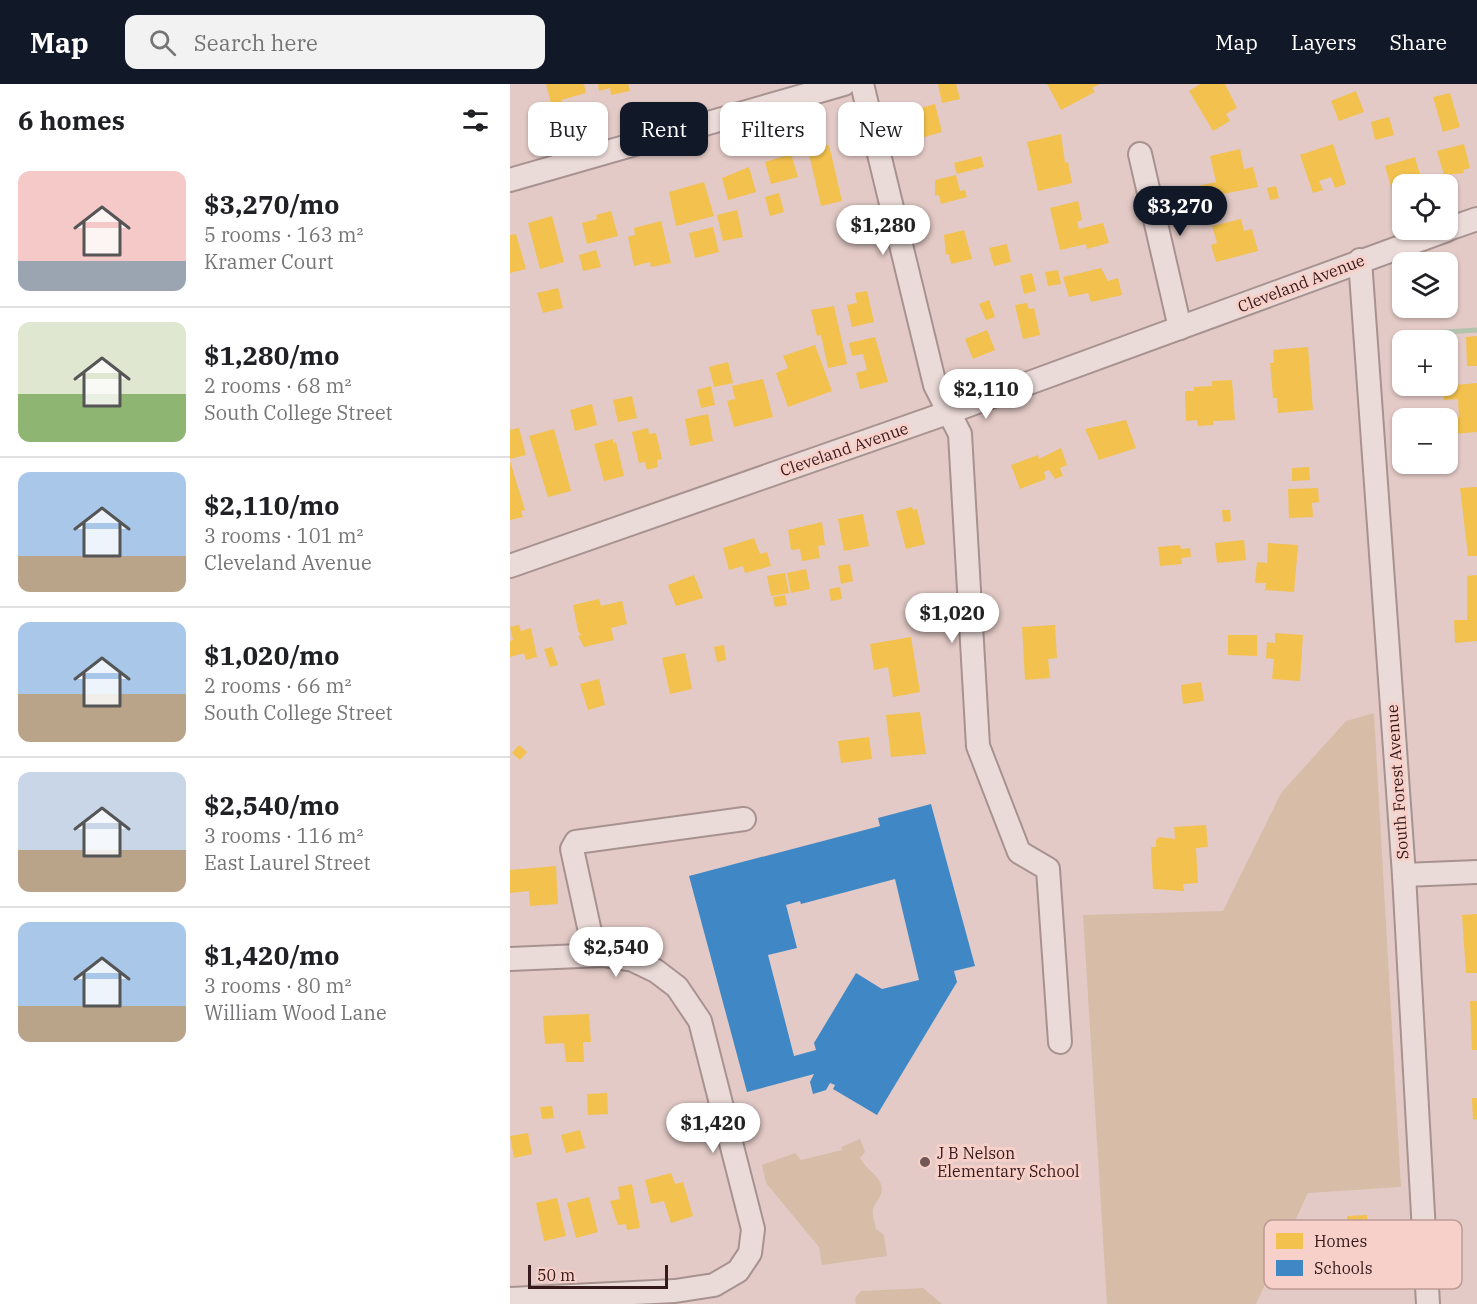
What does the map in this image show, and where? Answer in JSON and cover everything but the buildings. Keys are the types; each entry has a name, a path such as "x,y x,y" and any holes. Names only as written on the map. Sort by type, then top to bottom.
{"street":[{"path":"510,180 844,84"},
{"path":"862,84 934,385 960,434 978,746 1019,852 1048,870 1060,1042"},
{"path":"1140,154 1180,328"},
{"name":"Cleveland Avenue","path":"1458,225 1477,219"},
{"name":"Cleveland Avenue","path":"510,566 947,413 1416,240"},
{"name":"South Forest Avenue","path":"1360,260 1404,875 1423,1220"},
{"path":"595,955 572,849 576,842 744,819"},
{"path":"1404,875 1477,872"},
{"path":"510,959 595,955 633,960 656,971 676,987 700,1021 753,1229 750,1253 738,1271 714,1285 675,1291 510,1299"},
{"name":"South Forest Avenue","path":"1427,1289 1428,1304"}],"shaded area":[{"path":"1374,713 1401,1187 1308,1193 1295,1220 1264,1220 1264,1287 1256,1304 1107,1304 1083,915 1223,911 1281,793 1346,721"},
{"path":"860,1139 865,1152 860,1158 882,1188 873,1214 876,1229 884,1235 887,1256 822,1265 819,1247 766,1183 762,1165 795,1153 801,1160 842,1150 841,1147"},
{"path":"923,1288 942,1304 856,1304 855,1298 861,1291"}],"waterway":[{"path":"1458,331 1477,330"}],"place":[{"name":"J B Nelson Elementary School","path":"925,1162"}]}
